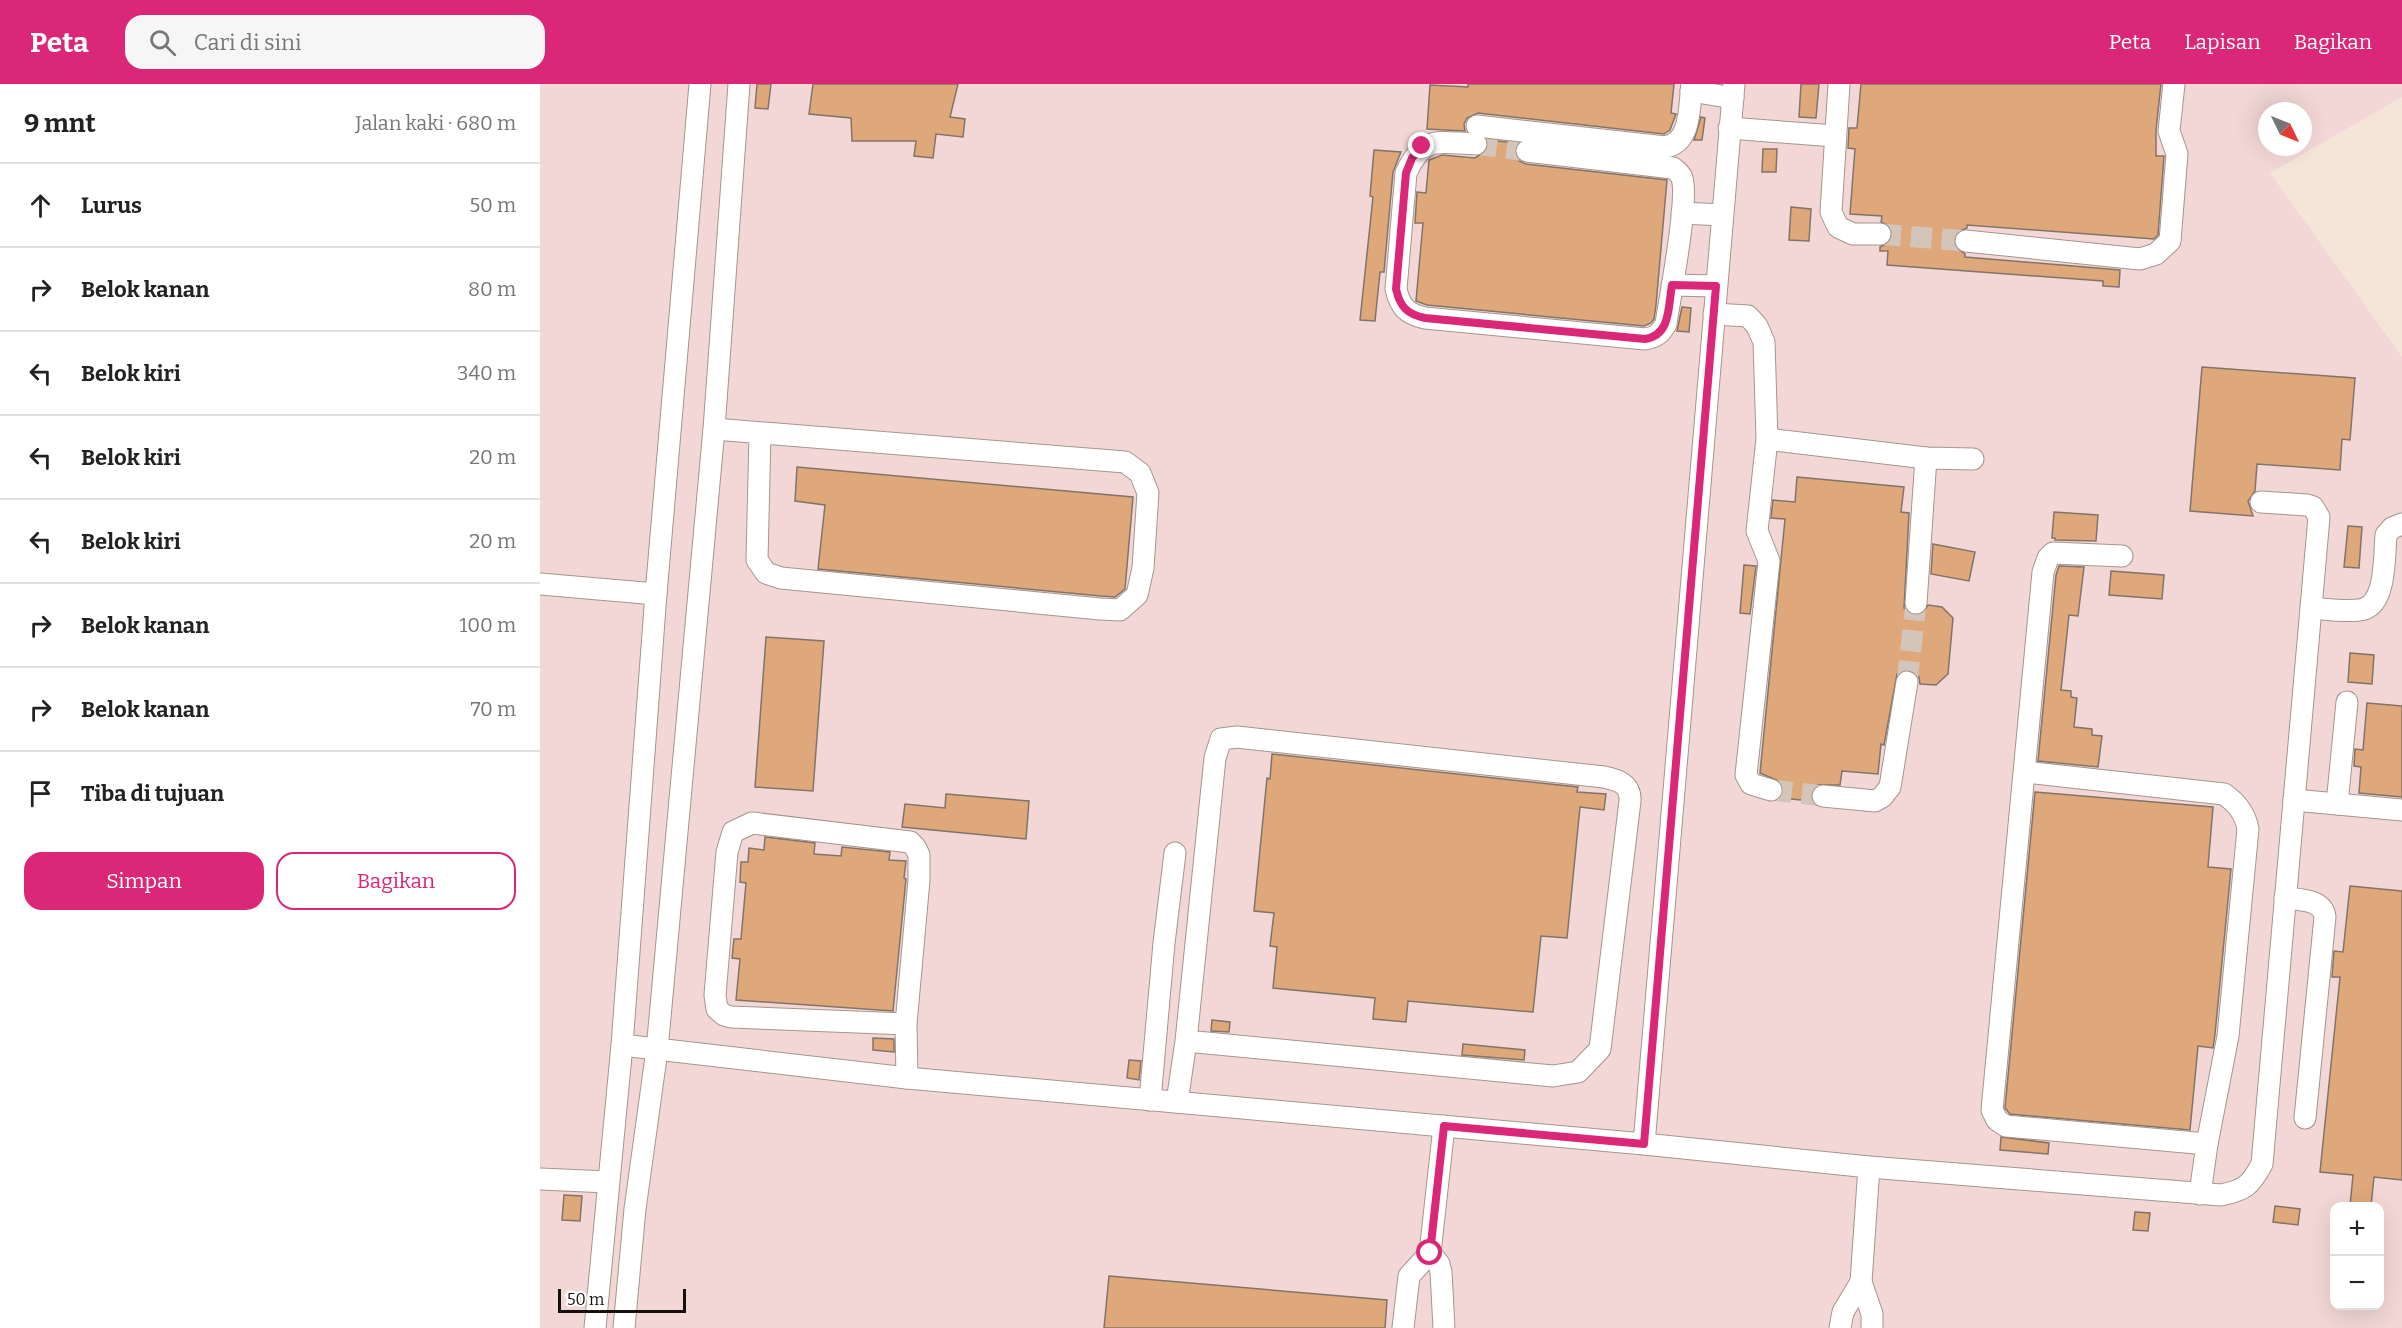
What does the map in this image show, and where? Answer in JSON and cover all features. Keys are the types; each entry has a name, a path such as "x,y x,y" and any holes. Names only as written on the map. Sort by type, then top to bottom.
{"street":[{"path":"596,1328 622,1045 656,594 700,84"},
{"path":"624,1328 635,1209 657,1050 714,429 740,84"},
{"path":"1839,84 1831,212 1838,227 1852,234 1880,234"},
{"path":"1966,241 2140,259 2156,254 2170,241 2177,154 2169,131 2174,84"},
{"path":"1527,152 1673,168 1679,173 1682,180 1682,213 1672,285 1666,324 1661,333 1654,337 1645,339 1412,315 1398,300 1396,289 1406,173 1412,158 1422,146 1476,135 1674,146 1686,130 1691,88 1733,91 1644,1144"},
{"path":"1729,128 1835,136"},
{"path":"1682,213 1722,215"},
{"path":"1672,285 1716,286"},
{"path":"1714,314 1748,316 1757,326 1764,342 1767,439 1757,531 1769,561 1746,775 1751,784 1771,790"},
{"path":"714,429 1125,462 1140,473 1148,493 1143,568 1137,595 1120,610 1100,609 781,578 766,573 757,560 760,433"},
{"path":"1767,439 1926,458 1973,459"},
{"path":"1916,603 1926,458"},
{"path":"622,1045 907,1078 1644,1144 1869,1167 2221,1195 2252,1182 2262,1164 2319,517 2318,512 2307,505 2261,502"},
{"path":"2311,608 2358,610 2371,604 2380,591 2386,535 2392,528 2402,524"},
{"path":"2122,556 2053,553 2048,558 2043,572 1992,1110 1997,1120 2006,1126 2207,1144"},
{"path":"540,584 656,594"},
{"path":"1823,796 1875,801 1882,797 1890,787 1907,682"},
{"path":"2337,804 2347,702"},
{"path":"1177,1102 1186,1041 1215,758 1221,739 1237,737 1604,777 1620,780 1627,788 1630,801 1600,1049 1578,1072 1553,1076 1186,1041"},
{"path":"2025,772 2224,794 2232,799 2246,818 2248,829 2228,1036 2207,1144 2200,1194"},
{"path":"2294,800 2402,810"},
{"path":"906,1024 731,1017 717,1009 715,995 727,852 733,832 752,823 910,842 915,847 919,855 919,880 906,1024 907,1078"},
{"path":"1150,1100 1164,943 1175,853"},
{"path":"2285,898 2318,905 2324,910 2325,917 2305,1118"},
{"path":"1402,1328 1409,1276 1430,1253 1444,1126"},
{"path":"1869,1167 1861,1282 1872,1314 1872,1328"},
{"path":"540,1179 608,1182"},
{"path":"1430,1253 1439,1264 1441,1272 1444,1328"},
{"path":"1840,1328 1843,1312 1861,1282"}],"shaded area":[{"path":"540,84 2402,84 2402,97 2312,149 2312,102 2258,102 2258,156 2300,156 2270,173 2402,357 2402,1328 540,1328"}],"building":[{"path":"757,84 771,84 768,109 755,108"},
{"path":"813,84 958,84 950,117 965,119 963,137 936,134 933,158 914,156 916,141 852,141 851,118 809,114"},
{"path":"1468,84 1674,84 1671,113 1676,114 1670,130 1664,134 1478,113 1467,118 1464,124 1465,131 1427,129 1430,85 1468,87"},
{"path":"1801,84 1819,84 1816,118 1799,117"},
{"path":"1861,84 2161,84 2156,130 2156,156 2164,156 2158,235 2154,239 1967,225 1967,228 1956,233 1953,239 1955,247 1965,254 1965,257 2120,270 2119,287 2103,286 2103,281 1887,265 1888,251 1880,251 1880,247 1891,241 1893,235 1891,227 1881,222 1882,216 1850,214 1855,149 1848,148 1849,128 1857,128"},
{"path":"1701,117 1705,118 1702,140 1694,140"},
{"path":"1488,140 1517,143 1515,155 1519,161 1526,164 1667,180 1656,305 1654,319 1651,323 1644,326 1427,305 1416,301 1423,223 1415,223 1417,192 1426,193 1429,160 1442,155 1475,158 1486,151"},
{"path":"1763,149 1777,149 1776,172 1762,172"},
{"path":"1374,150 1401,152 1393,172 1384,272 1380,272 1375,321 1360,320 1373,197 1370,196"},
{"path":"1791,207 1811,209 1809,241 1789,240"},
{"path":"1682,307 1691,308 1689,332 1677,331"},
{"path":"2202,367 2355,378 2350,440 2342,439 2340,470 2257,464 2255,491 2248,501 2253,516 2190,511"},
{"path":"797,467 1133,497 1125,589 1115,597 818,569 825,505 795,501"},
{"path":"1797,477 1904,487 1901,512 1909,513 1904,608 1909,614 1916,616 1922,614 1928,605 1942,607 1953,618 1948,674 1936,685 1920,684 1919,677 1910,670 1903,670 1897,674 1884,745 1881,744 1878,774 1842,771 1840,785 1817,785 1810,794 1811,801 1780,798 1783,788 1781,782 1760,773 1785,519 1771,518 1773,500 1795,502"},
{"path":"2054,512 2098,515 2096,541 2052,538"},
{"path":"2348,526 2362,527 2359,568 2344,567"},
{"path":"1933,544 1975,552 1969,581 1931,574"},
{"path":"1744,565 1756,566 1750,614 1740,613"},
{"path":"2059,566 2084,567 2078,616 2069,615 2061,690 2071,691 2071,697 2077,698 2074,727 2092,729 2092,735 2102,736 2098,767 2038,761 2056,575"},
{"path":"2111,571 2164,575 2162,599 2109,595"},
{"path":"766,637 824,641 813,791 755,787"},
{"path":"2350,653 2374,655 2372,684 2348,682"},
{"path":"2367,703 2402,706 2402,797 2359,793 2361,767 2354,766 2355,749 2363,750"},
{"path":"1272,754 1578,787 1577,792 1606,794 1604,810 1580,807 1567,938 1541,936 1533,1012 1408,1001 1406,1022 1373,1019 1375,998 1273,988 1277,947 1270,946 1274,913 1254,911 1267,778 1270,779"},
{"path":"2035,792 2213,807 2208,867 2231,869 2213,1048 2198,1046 2190,1130 2010,1114 2005,1108"},
{"path":"946,794 1029,801 1026,839 902,827 905,804 945,808"},
{"path":"765,837 815,843 814,854 841,856 842,847 890,852 889,860 906,861 893,1011 736,1000 740,959 732,958 734,939 741,939 746,883 740,882 741,862 748,862 749,848 764,850"},
{"path":"2350,886 2402,891 2402,1180 2374,1177 2371,1202 2350,1202 2353,1175 2320,1172 2340,977 2332,977 2334,951 2343,952"},
{"path":"1212,1020 1230,1022 1229,1032 1211,1031"},
{"path":"873,1038 894,1039 894,1052 873,1050"},
{"path":"1463,1044 1525,1050 1524,1060 1462,1055"},
{"path":"1129,1060 1141,1061 1139,1080 1127,1078"},
{"path":"2001,1137 2049,1143 2048,1154 2000,1150"},
{"path":"564,1195 582,1196 580,1221 562,1220"},
{"path":"2275,1206 2300,1209 2298,1225 2273,1222"},
{"path":"2135,1212 2150,1213 2148,1231 2133,1230"},
{"path":"1109,1276 1387,1300 1385,1328 1104,1328"}],"tunnel":[{"path":"1476,144 1527,151"},
{"path":"1880,234 1966,241"},
{"path":"1907,682 1916,603"},
{"path":"1771,790 1823,796"}],"route":[{"path":"1422,146 1412,158 1406,173 1396,289 1398,300 1412,315 1645,339 1661,333 1666,324 1672,285 1716,286 1644,1144 1444,1126 1430,1253"}]}
